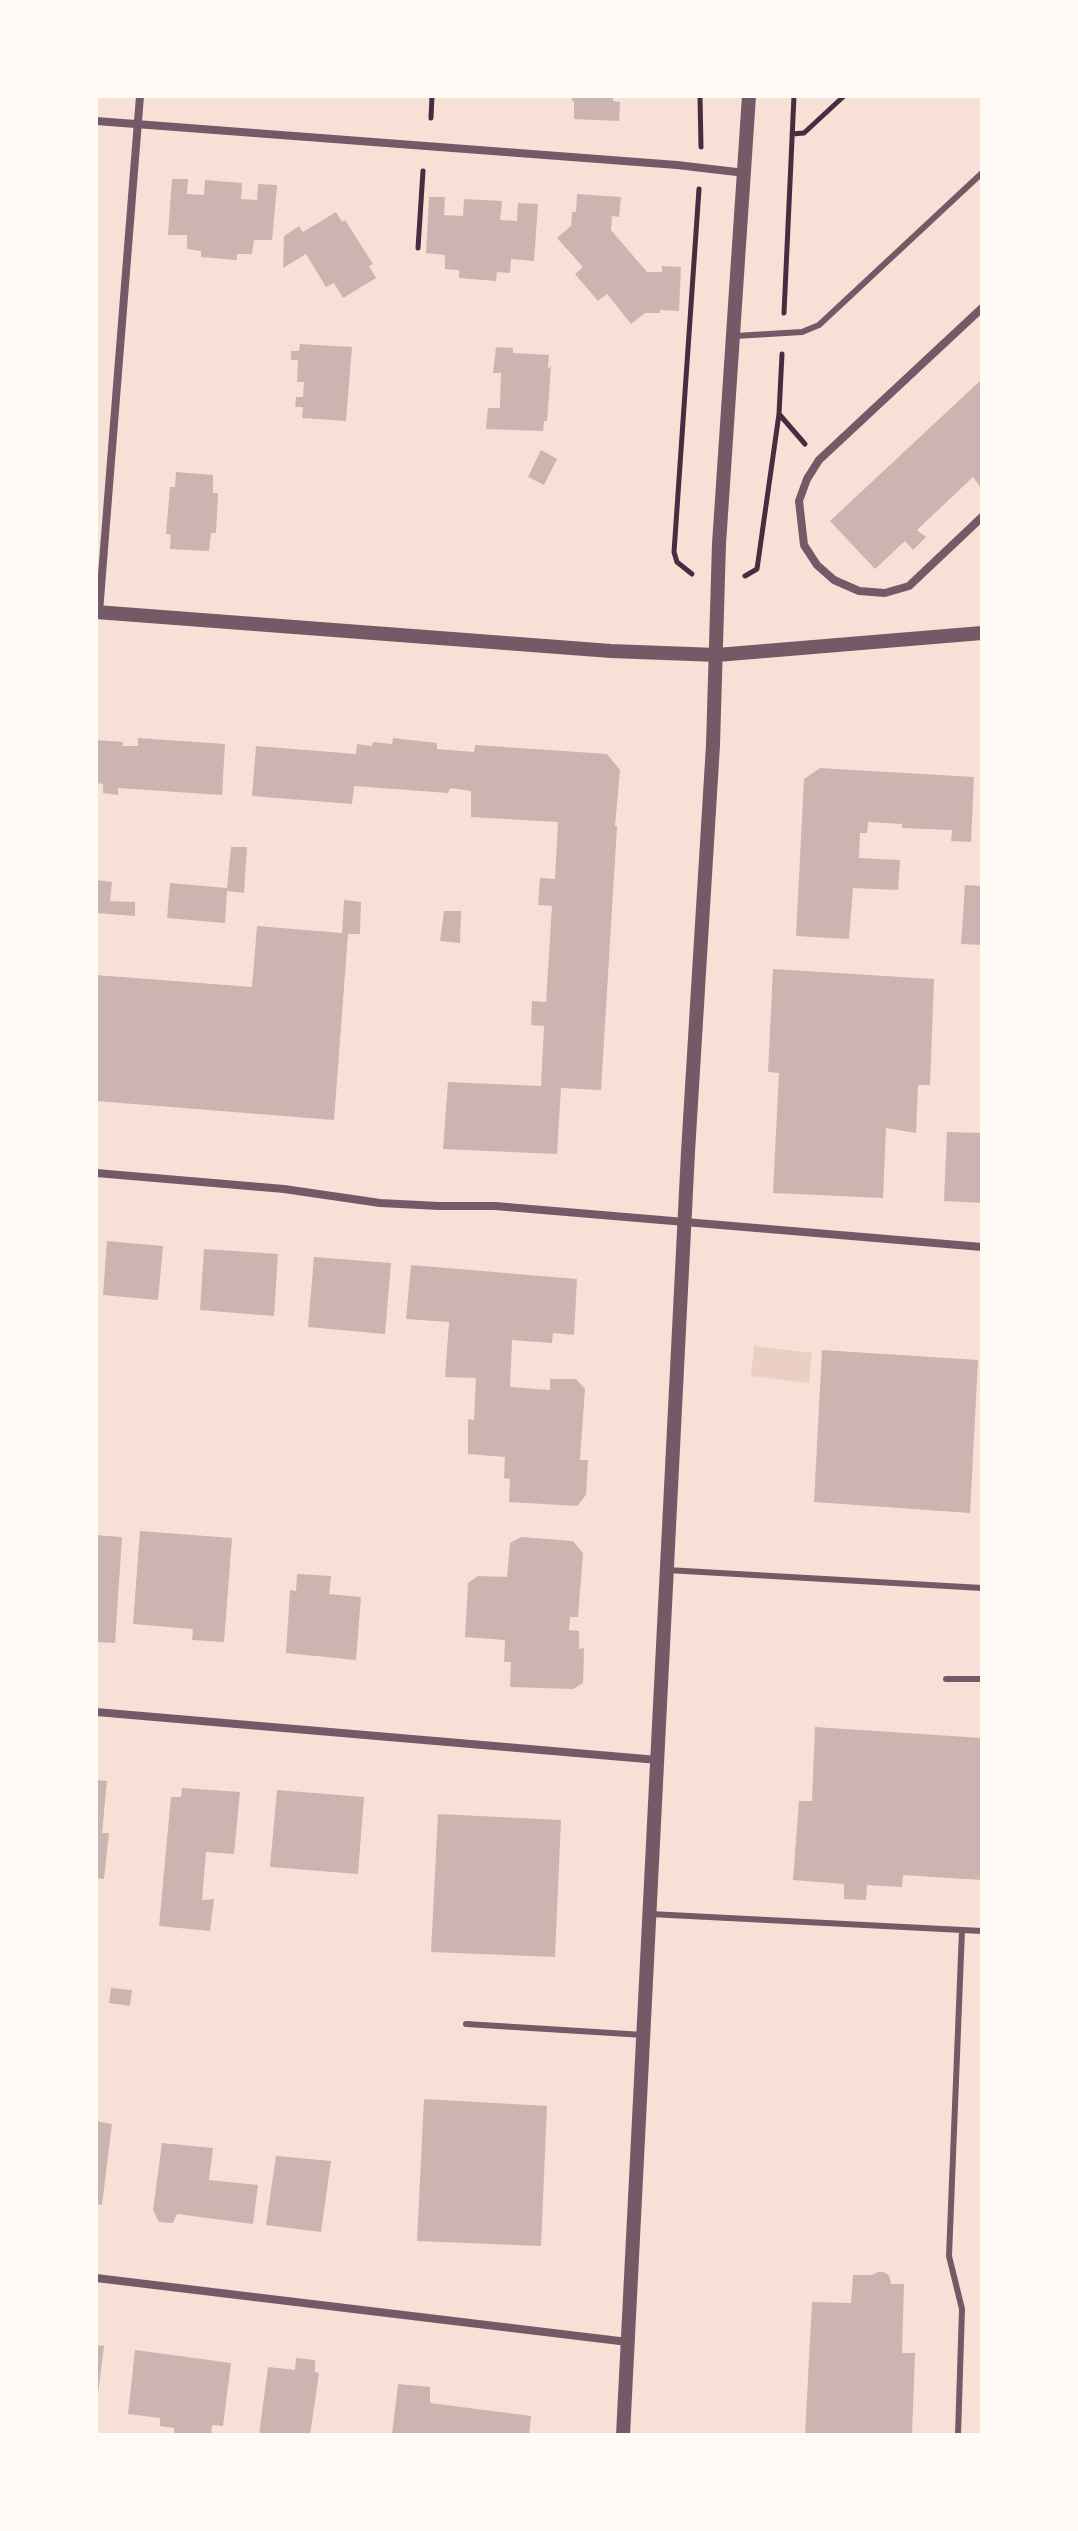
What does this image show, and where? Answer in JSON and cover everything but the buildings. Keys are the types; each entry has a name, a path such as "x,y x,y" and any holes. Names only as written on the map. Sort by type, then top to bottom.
{"street":[{"path":"140,96 98,612 611,651 717,655 982,633"},
{"path":"623,2435 684,1221 717,655 717,591 749,96"},
{"path":"96,121 745,173"},
{"path":"982,308 819,460 807,479 799,501 804,545 817,565 834,580 859,591 885,593 909,586 982,517"},
{"path":"96,1173 284,1189 380,1203 495,1206 982,1247"},
{"path":"96,1712 658,1760"},
{"path":"96,2278 628,2342"}],"lane":[{"path":"734,336 802,332 819,325 982,173"},
{"path":"667,1570 982,1588"},
{"path":"946,1679 982,1679"},
{"path":"650,1914 982,1931"},
{"path":"958,2435 962,2309 949,2256 962,1930"},
{"path":"466,2024 644,2035"}],"path":[{"path":"431,118 432,96"},
{"path":"700,96 701,168 674,552 681,567 717,591"},
{"path":"792,134 804,133 844,96"},
{"path":"418,248 423,171"},
{"path":"779,414 819,460"}],"shaded area":[{"path":"754,1346 812,1353 809,1383 751,1376"}]}
